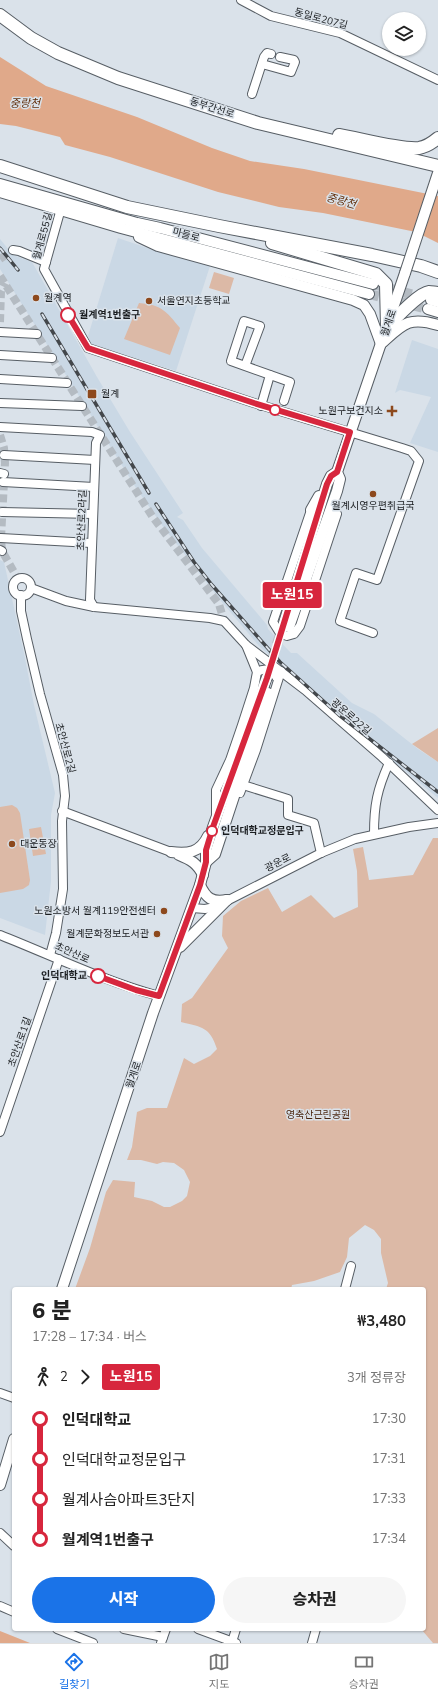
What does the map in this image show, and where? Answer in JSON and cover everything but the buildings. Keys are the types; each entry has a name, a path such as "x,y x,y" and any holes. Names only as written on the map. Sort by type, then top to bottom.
{"highway":[{"name":"동부간선로","path":"0,15 30,38 91,68 139,85 258,123 438,166"},
{"path":"258,123 285,125 401,147 418,148 428,145 438,138"},
{"path":"0,166 127,207 390,259 438,272"},
{"path":"219,226 376,274 386,284 387,327"},
{"path":"298,240 313,247 390,264 438,278"},
{"path":"387,327 413,302 424,294 430,292 434,301"}],"main road":[{"name":"월계로","path":"337,472 340,479 337,492 286,626 327,484 331,476 337,472 438,173"},
{"name":"마들로","path":"0,184 121,228 369,294"},
{"name":"마들로","path":"0,192 373,284"},
{"path":"121,228 158,246 353,300 364,305 370,314 381,344 404,324 424,320 438,325"},
{"path":"434,301 438,312"},
{"path":"311,510 327,484"},
{"path":"337,492 337,514"},
{"name":"월계로","path":"63,1287 159,996 200,885 206,862 206,850 218,823 272,680"},
{"path":"172,852 193,852 206,840 218,823"},
{"path":"172,852 193,861 203,875"},
{"path":"200,885 206,896 211,900 215,902 227,900"},
{"path":"176,951 186,939 227,900"},
{"path":"0,1485 12,1446"}],"street":[{"name":"동일로207길","path":"241,0 271,16 340,33 438,80"},
{"path":"252,94 266,53 271,54"},
{"path":"262,64 291,72 293,70 294,60 280,57"},
{"name":"월계로55길","path":"61,206 44,269 88,348 261,406 350,432 411,452 419,461 377,580 356,573 340,621 373,633"},
{"path":"13,250 46,262"},
{"path":"245,366 260,326 244,321 231,362 290,382 284,401"},
{"path":"0,332 37,334"},
{"path":"0,355 52,358"},
{"path":"261,406 270,375"},
{"path":"0,379 67,383"},
{"path":"0,403 82,406"},
{"name":"초안산로2라길","path":"0,427 92,432 100,434 96,443 91,543 90,600 94,607"},
{"path":"4,455 95,460"},
{"path":"2,476 94,487"},
{"path":"311,510 273,622 280,633 287,636 294,634 300,626 337,514"},
{"path":"2,512 93,514"},
{"path":"1,538 91,543"},
{"path":"23,578 30,583 31,588 28,594 21,596 16,594 14,588 17,580 23,578"},
{"path":"31,588 66,601 94,607 210,618 224,621 246,645 257,672 254,688 240,730 216,790 218,823"},
{"name":"초안산로2길","path":"21,596 21,611 30,655 63,775 63,889 56,933 50,955"},
{"name":"광운로22길","path":"246,645 281,671 389,763 438,810"},
{"path":"218,823 239,797 272,680 276,675 268,669 263,669 257,672"},
{"path":"272,680 281,671"},
{"path":"374,834 374,809 380,784 389,763"},
{"path":"243,785 288,799 288,815 314,823 321,853"},
{"path":"62,811 172,852"},
{"name":"광운로","path":"192,908 205,909 215,907 321,853 355,839 374,834 438,823"},
{"name":"초안산로","path":"0,935 107,980 159,996"},
{"name":"초안산로1길","path":"0,1132 59,959"},
{"path":"346,1287 351,1266"},
{"path":"0,1393 12,1397"},
{"path":"0,1533 12,1544"},
{"path":"0,1606 12,1611"},
{"path":"63,1631 93,1643"},
{"path":"135,1631 163,1636"},
{"path":"204,1631 234,1642 236,1631"},
{"path":"312,1643 314,1631"}],"shaded area":[{"name":"서울연지초등학교","path":"118,238 156,251 210,266 176,371 91,344 88,336"},
{"path":"0,239 13,255 32,262 130,432 183,513 177,517 183,520 202,548 267,625 268,629 291,653 297,653 352,703 374,714 418,749 438,762 438,798 319,700 259,646 221,601 164,528 136,488 0,269"},
{"path":"412,340 438,349 438,452 410,443 431,397 400,390 395,393"},
{"path":"0,560 4,562 34,705 55,793 51,815 51,881 45,935 0,918"}],"green space":[{"path":"214,272 234,278 229,294 209,288"},
{"path":"139,303 153,305 163,310 180,328 170,355 124,339"},
{"path":"438,728 438,762 412,744"},
{"name":"대운동장","path":"12,805 17,808 20,813 30,880 29,885 23,889 0,893 0,807"},
{"path":"41,827 46,854 33,856 29,829"},
{"name":"영축산근린공원","path":"433,838 438,838 438,1643 433,1643 423,1631 426,1631 426,1287 387,1287 388,1283 381,1253 381,1239 374,1230 365,1225 349,1238 347,1257 340,1272 314,1281 292,1285 292,1287 76,1287 90,1248 106,1192 113,1180 135,1182 134,1197 152,1201 164,1207 170,1207 182,1201 187,1196 190,1182 184,1170 174,1163 163,1162 157,1164 141,1160 127,1160 132,1147 137,1112 147,1108 167,1108 184,1058 194,1064 210,1056 217,1049 211,1036 204,1029 181,1022 182,1004 192,998 228,948 222,936 223,916 241,901 268,888 282,912 311,895 334,918 358,907 357,871 353,849 363,847 369,880 413,875"}],"water":[{"name":"중랑천","path":"0,57 46,86 137,117 212,148 250,161 304,169 438,196 438,243 416,232 323,213 279,207 218,192 110,157 65,145 60,137 16,126 0,124"},
{"path":"0,1631 30,1643 0,1643"}],"tunnel":[{"path":"0,259 13,250"},
{"path":"0,276 152,516 219,604 224,621"},
{"path":"0,322 1,291 5,283"},
{"path":"373,284 425,298"},
{"path":"369,294 428,309"},
{"path":"0,435 4,448 5,463 1,538 2,551 18,579"},
{"path":"268,673 283,625"}],"railway":[{"path":"0,248 18,270"},
{"path":"42,314 149,493"},
{"path":"156,504 194,562 212,585 280,662 339,715 438,792"}],"bus line":[{"name":"노원15","path":"68,315 88,348 254,403 350,432 337,472 331,476 327,484 267,678 213,827 206,850 206,862 200,885 159,996 136,990 98,976"}],"place":[{"name":"월계역","path":"36,298"},
{"name":"서울연지초등학교","path":"149,301"},
{"name":"월계역1번출구","path":"68,315"},
{"name":"월계","path":"92,394"},
{"name":"노원구보건지소","path":"392,411"},
{"name":"월계시영우편취급국","path":"373,494"},
{"name":"인덕대학교정문입구","path":"212,831"},
{"name":"대운동장","path":"12,844"},
{"name":"노원소방서 월계119안전센터","path":"164,911"},
{"name":"월계문화정보도서관","path":"157,934"},
{"name":"인덕대학교","path":"98,976"}]}
